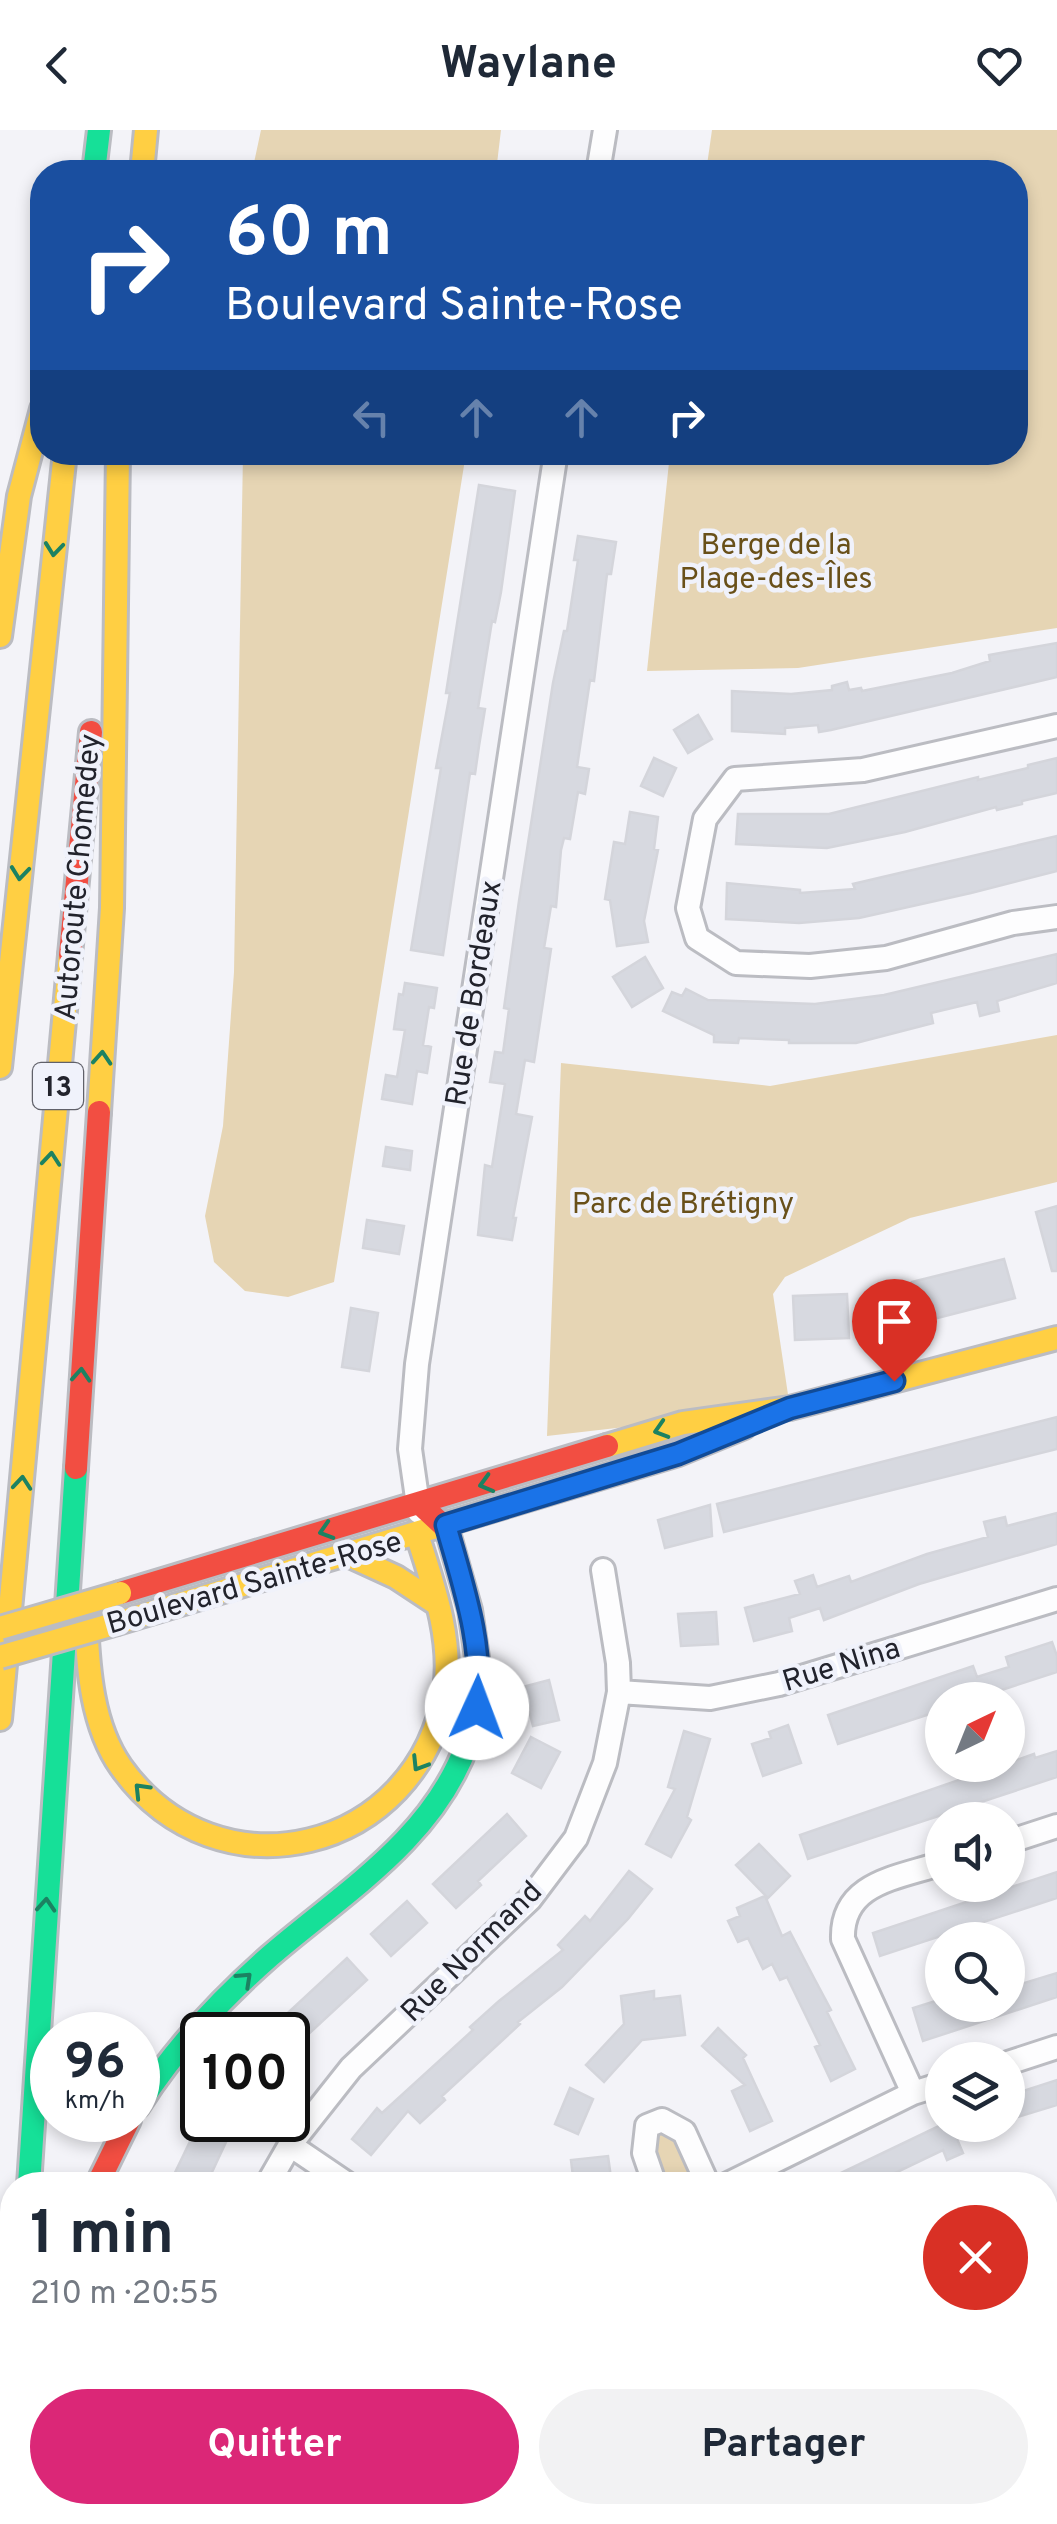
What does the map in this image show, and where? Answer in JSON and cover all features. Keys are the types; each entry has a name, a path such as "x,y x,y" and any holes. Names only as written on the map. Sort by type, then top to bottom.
{"main road":[{"path":"95,160 99,130"},
{"path":"143,160 146,130"},
{"path":"0,636 19,496 30,454"},
{"name":"Autoroute Chomedey","path":"0,1067 64,465"},
{"name":"Autoroute Chomedey","path":"0,1719 116,465"},
{"path":"30,2172 112,908 117,465"},
{"name":"Boulevard Sainte-Rose","path":"0,1628 683,1423 790,1408 1057,1338"},
{"name":"Boulevard Sainte-Rose","path":"0,1658 678,1454 790,1408"},
{"path":"160,2077 200,2023 253,1972 398,1849 454,1782 470,1745 477,1708 479,1670 475,1633 446,1525 420,1504"},
{"path":"72,1508 90,1676 106,1739 121,1768 144,1795 172,1817 221,1841 275,1848 324,1839 370,1816 408,1782 427,1752 443,1706 446,1656 437,1604 417,1534"},
{"path":"348,1555 396,1577 437,1604"},
{"path":"103,2172 118,2142"}],"street":[{"path":"600,160 605,130"},
{"name":"Rue de Bordeaux","path":"417,1534 420,1504 410,1448 418,1364 554,465"},
{"path":"1057,726 862,770 735,779 705,818 688,908 697,938 736,963 810,966 886,958 1013,923 1057,917"},
{"name":"Rue Normand","path":"275,2172 290,2144 351,2068 530,1899 576,1838 606,1763 619,1692 603,1570"},
{"name":"Rue Nina","path":"619,1692 710,1698 728,1695 779,1684 1057,1599"},
{"path":"1025,1836 1057,1826"},
{"path":"913,2093 843,1939 842,1918 853,1899 874,1886 925,1870"},
{"path":"1025,2057 1057,2047"},
{"path":"752,2172 925,2089"},
{"path":"651,2172 644,2152 648,2126 662,2120 684,2132 702,2172"},
{"path":"290,2144 330,2172"}],"green space":[{"path":"261,130 501,130 497,160 255,160"},
{"name":"Berge de la Plage-des-Îles","path":"712,130 1057,130 1057,628 798,668 647,671 669,465 1028,465 1028,160 708,160"},
{"path":"243,465 464,465 334,1282 288,1297 245,1291 214,1262 205,1216 223,1126 234,972"},
{"name":"Parc de Brétigny","path":"1057,1035 1057,1182 910,1218 785,1277 773,1294 790,1408 547,1436 561,1063 770,1086"},
{"path":"662,2120 699,2172 653,2172 647,2126"}],"building":[{"path":"479,485 515,491 501,592 495,622 492,621 478,708 485,709 475,774 470,773 443,955 411,950 441,768 436,768 450,693 446,693"},
{"path":"578,536 616,542 611,574 607,574 594,681 590,680 577,767 589,769 585,794 578,792 570,839 564,838 561,850 556,907 551,906 544,948 551,949 534,1062 525,1060 516,1114 532,1117 512,1240 478,1235 485,1165 492,1167 505,1084 490,1082 495,1052 503,1053 509,1009 504,1008 519,901 553,683 567,631"},
{"path":"1057,643 1057,677 819,732 818,725 785,728 785,734 732,731 732,691 791,694 832,690 832,686 847,682 849,690 862,691 952,673 990,661 989,655"},
{"path":"698,715 712,739 688,753 674,730"},
{"path":"654,758 676,768 663,796 641,786"},
{"path":"1057,758 1057,793 1022,804 827,848 736,844 738,814 829,814"},
{"path":"630,812 658,817 654,849 658,850 644,921 648,942 617,946 610,900 605,899 614,842 625,844"},
{"path":"1057,836 1057,871 971,893 859,918 799,923 726,919 727,883 800,893 855,889 853,884"},
{"path":"1057,954 1057,983 997,1001 999,1011 980,1016 977,1002 931,1013 933,1023 856,1043 739,1038 738,1043 714,1042 714,1035 663,1011 672,992 682,996 686,989 708,1000 815,1004 884,995"},
{"path":"645,957 663,988 632,1007 613,977"},
{"path":"405,983 437,988 434,1008 429,1007 423,1045 431,1047 427,1073 417,1071 412,1104 382,1099 386,1075 397,1077 405,1030 394,1029 399,994 403,995"},
{"path":"386,1147 412,1151 410,1170 383,1166"},
{"path":"1057,1206 1057,1271 1052,1271 1036,1212"},
{"path":"367,1220 404,1226 399,1254 363,1248"},
{"path":"1004,1259 1015,1298 922,1322 912,1282"},
{"path":"847,1294 849,1338 795,1340 793,1296"},
{"path":"351,1308 378,1313 369,1371 342,1367"},
{"path":"1057,1417 1057,1449 724,1532 717,1504"},
{"path":"710,1505 712,1536 665,1548 658,1520"},
{"path":"1057,1513 1057,1544 919,1584 824,1620 820,1608 789,1618 792,1631 754,1641 745,1608 800,1594 795,1581 813,1575 817,1587 849,1576 851,1582 988,1537 984,1522 1005,1517 1007,1526"},
{"path":"716,1612 718,1644 681,1646 678,1614"},
{"path":"1052,1642 1057,1672 1025,1682 926,1682 973,1666 977,1677 1009,1667 1006,1657"},
{"path":"549,1680 559,1720 533,1726 523,1687"},
{"path":"925,1682 925,1716 838,1744 828,1715"},
{"path":"788,1725 801,1763 763,1776 752,1744 771,1738 769,1732"},
{"path":"684,1731 710,1739 687,1817 691,1820 671,1857 646,1844 675,1789 668,1787"},
{"path":"531,1737 560,1752 541,1788 512,1773"},
{"path":"1057,1751 1057,1777 981,1802 925,1802 925,1820 808,1859 800,1835 953,1782 1025,1782 1025,1757 1034,1754 1035,1758"},
{"path":"507,1814 526,1836 478,1881 481,1885 456,1908 433,1884"},
{"path":"759,1844 790,1876 768,1898 736,1865"},
{"path":"629,1871 652,1889 562,1987 518,2022 442,2096 445,2100 420,2123 408,2111 371,2155 352,2139 377,2108 382,2113 473,2030 470,2027 563,1950 558,1945 585,1916 590,1921"},
{"path":"1057,1872 1057,1898 984,1922 925,1922 925,1941 880,1956 873,1933 967,1902 1025,1902 1025,1883"},
{"path":"765,1896 782,1936 790,1932 831,2010 827,2012 855,2069 831,2081 815,2047 820,2045 787,1977 780,1980 772,1964 763,1969 748,1938 738,1942 728,1921 740,1916 737,1908"},
{"path":"407,1901 427,1923 391,1956 371,1934"},
{"path":"347,1958 367,1980 310,2033 310,2012 289,2012"},
{"path":"1057,1973 1057,1997 1025,2008 1025,1983"},
{"path":"654,1991 654,1999 680,1996 685,2035 642,2040 604,2082 586,2065 624,2024 621,1996"},
{"path":"925,2004 925,2022 981,2022 923,2041 913,2008"},
{"path":"718,2028 746,2055 743,2058 772,2121 750,2131 732,2091 745,2085 702,2046"},
{"path":"1057,2080 1057,2105 1025,2115 1025,2090"},
{"path":"570,2088 593,2099 578,2134 555,2124"},
{"path":"925,2133 925,2142 958,2142 963,2153 947,2160 943,2150 897,2172 843,2172"},
{"path":"190,2142 226,2142 212,2172 175,2172"},
{"path":"608,2156 610,2172 572,2172 571,2160"}],"traffic: fast":[{"path":"95,160 99,130"},
{"path":"30,2172 76,1468"},
{"path":"160,2074 233,1990 409,1836 452,1778 467,1744"}],"traffic: slow":[{"path":"143,160 146,130"},
{"path":"0,636 19,496 30,454"},
{"path":"0,1067 64,465"},
{"path":"99,1112 112,908 118,465"},
{"path":"0,1719 70,955"},
{"path":"607,1446 683,1423 790,1408 1057,1338"},
{"path":"117,1623 678,1454 744,1427"},
{"path":"86,1621 90,1677 104,1734 121,1767 161,1809 208,1835 259,1845 309,1840 356,1822 397,1790 428,1746 445,1690 446,1650 440,1610 417,1534"},
{"path":"348,1555 396,1577 437,1604"},
{"path":"0,1628 120,1593"},
{"path":"0,1657 117,1623"}],"traffic: jam":[{"path":"70,955 91,732"},
{"path":"76,1468 99,1112"},
{"path":"120,1593 607,1446"},
{"path":"420,1504 447,1529 470,1610 479,1671 474,1724 467,1744"},
{"path":"103,2172 118,2142"}],"route":[{"path":"477,1708 479,1670 475,1633 446,1525 678,1454 790,1408 894,1381"}]}
